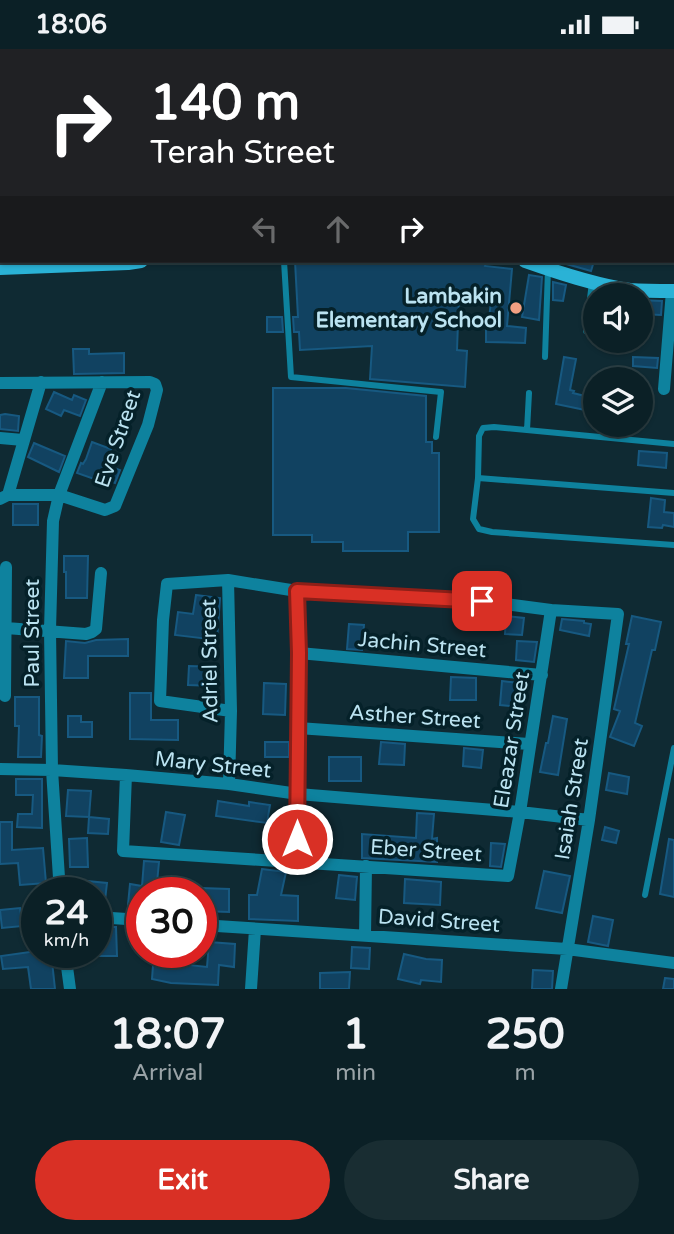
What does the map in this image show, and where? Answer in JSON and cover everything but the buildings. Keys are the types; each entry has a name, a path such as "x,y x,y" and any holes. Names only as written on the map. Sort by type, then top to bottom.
{"main road":[{"path":"0,268 128,263"},
{"path":"532,263 592,282 630,289 673,292"}],"street":[{"path":"664,389 673,292"},
{"name":"Eve Street","path":"59,495 105,510 115,506 148,425 157,390 155,384 150,381 102,382"},
{"path":"41,382 4,497 59,495"},
{"path":"0,383 102,382"},
{"name":"Paul Street","path":"59,877 52,769 50,630 53,521 59,495 102,382"},
{"path":"0,438 23,440"},
{"path":"5,697 6,567"},
{"path":"6,628 92,632 96,629 100,573"},
{"path":"231,711 160,701 167,585 228,580 297,591 482,601 551,610"},
{"name":"Adriel Street","path":"228,580 231,711 229,784"},
{"path":"297,591 297,862"},
{"name":"Isaiah Street","path":"551,610 618,614 589,820 561,989"},
{"name":"Eleazar Street","path":"508,876 551,610"},
{"name":"Jachin Street","path":"299,653 542,675"},
{"name":"Asther Street","path":"298,728 529,744"},
{"name":"Mary Street","path":"0,769 52,769 126,775 229,784 298,794 520,811 589,820"},
{"name":"Eber Street","path":"126,775 123,851 508,876"},
{"path":"365,936 366,866"},
{"name":"David Street","path":"217,926 567,949 674,963"},
{"path":"251,989 255,929"},
{"path":"67,968 70,989"}],"lane":[{"path":"284,263 291,377 440,392 436,437"},
{"path":"545,357 548,269"},
{"path":"527,430 529,393"},
{"path":"674,444 482,428 479,436 473,519 479,529 492,532 674,545"},
{"path":"478,478 674,493"},
{"path":"645,895 674,748"}],"place":[{"name":"Lambakin Elementary School","path":"516,308"}],"route":[{"path":"297,839 297,591 482,601"}]}
